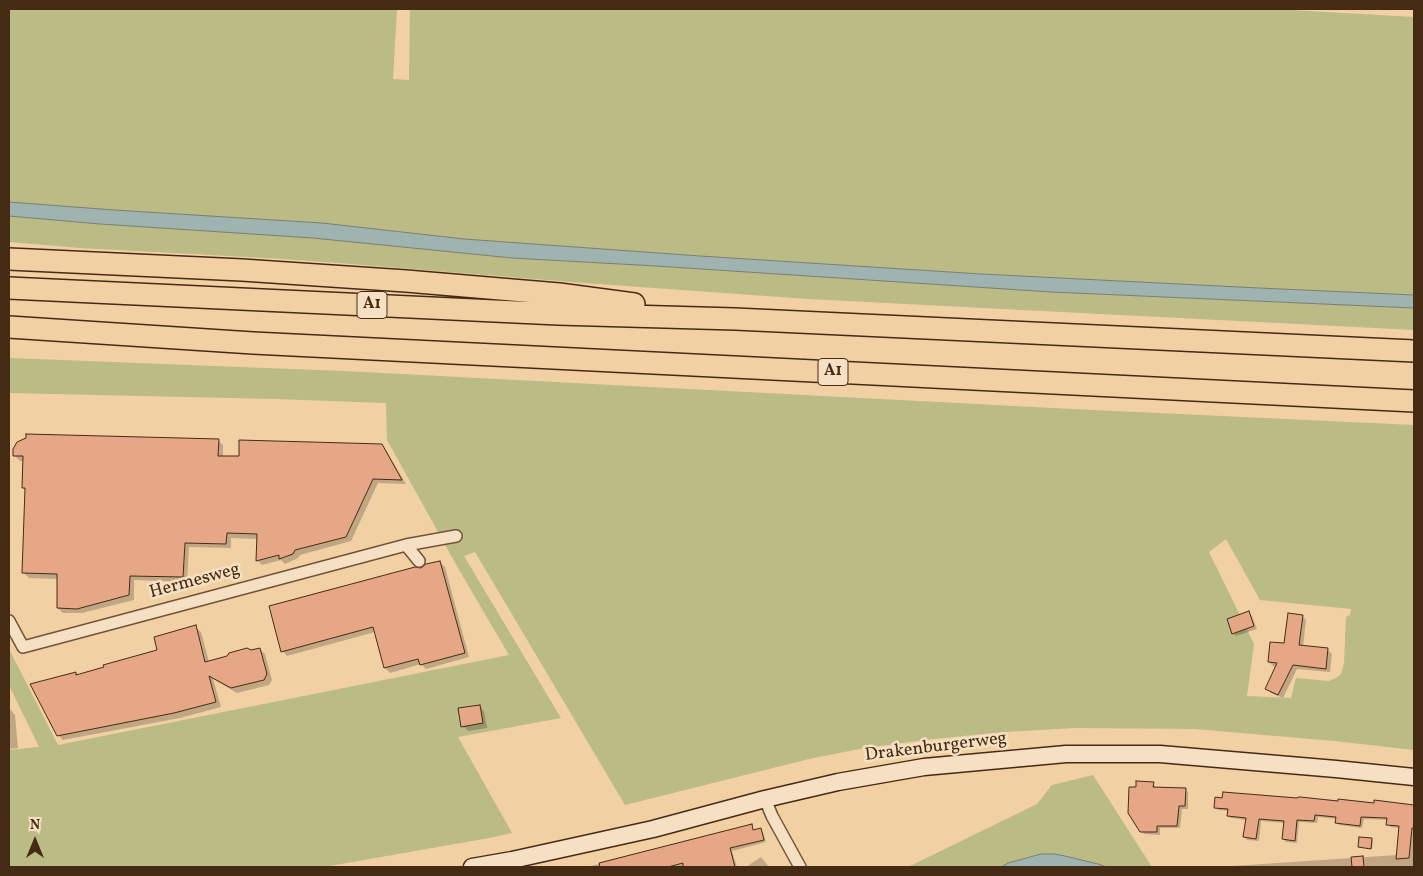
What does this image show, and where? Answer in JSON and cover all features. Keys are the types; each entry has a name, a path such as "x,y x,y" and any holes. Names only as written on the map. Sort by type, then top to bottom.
{"highway":[{"name":"A1","path":"9,259 242,270 416,281 559,294 735,319"},
{"name":"A1","path":"9,288 548,314 735,319 1414,350"},
{"name":"A1","path":"9,327 252,343 1414,401"},
{"name":"A1","path":"9,340 252,343"}],"main road":[{"name":"Drakenburgerweg","path":"472,867 514,864 765,799 838,782 924,766 1066,754 1160,754 1336,768 1414,777"}],"street":[{"name":"Hermesweg","path":"9,620 24,647 406,544 456,536"},
{"path":"406,544 419,561"},
{"path":"765,799 772,816 800,867"}],"green space":[{"path":"9,9 397,9 393,79 409,80 410,9 1273,9 1414,17 1414,295 981,274 700,256 464,239 322,223 9,202"},
{"path":"9,216 313,238 512,258 1051,292 1414,308 1414,330 808,299 339,263 80,248 9,242"},
{"path":"9,358 344,371 1414,425 1414,750 1195,729 1075,728 1005,732 865,748 809,759 625,805 475,552 464,556 561,718 458,737 512,833 324,867 9,867 9,750 39,747 9,685 9,649 58,745 509,655 387,440 386,403 9,393","holes":["1226,539 1260,600 1351,609 1350,615 1346,617 1344,663 1341,674 1329,681 1296,678 1291,698 1247,696 1254,644 1209,552"]},
{"path":"1093,775 1152,867 1107,867 1041,854 1008,863 1001,867 908,867 1037,804 1052,785"}],"shaded area":[{"path":"9,202 322,223 464,239 700,256 981,274 1414,295 1414,308 1051,292 512,258 313,238 9,216"},
{"path":"1041,854 1065,856 1107,867 1001,867 1008,863"}],"building":[{"path":"26,434 219,439 218,456 239,456 239,440 382,444 402,480 373,479 346,537 295,550 293,554 279,559 279,555 256,561 257,534 227,533 226,544 185,543 183,577 130,576 129,595 77,609 57,608 57,574 22,573 25,488 22,488 23,456 13,456 13,449 17,442 26,438"},
{"path":"440,561 465,653 420,665 418,659 384,668 373,627 281,652 269,606 415,567 421,568 426,564"},
{"path":"1249,611 1254,626 1232,634 1227,619"},
{"path":"1288,613 1303,615 1299,645 1328,648 1326,669 1293,665 1278,695 1265,689 1277,663 1268,662 1270,642 1284,643"},
{"path":"196,625 205,662 247,648 251,650 260,648 267,674 264,680 231,688 209,676 216,702 174,713 57,736 30,684 76,672 76,675 104,667 103,665 157,650 154,637"},
{"path":"480,705 483,723 461,727 458,708"},
{"path":"1136,781 1154,782 1153,787 1186,788 1185,806 1179,806 1177,826 1157,826 1157,832 1140,832 1128,813 1129,787 1136,787"},
{"path":"1223,792 1374,803 1374,800 1414,805 1414,828 1412,828 1409,858 1396,859 1399,826 1386,825 1387,818 1361,817 1360,826 1335,823 1336,817 1315,815 1314,821 1297,820 1295,841 1282,839 1284,821 1259,819 1256,839 1243,837 1246,818 1227,816 1228,809 1214,808 1215,797 1222,798"},
{"path":"752,824 753,830 761,828 764,840 730,848 735,867 683,867 683,863 668,867 600,867 599,863"},
{"path":"1359,837 1372,838 1371,849 1358,847"},
{"path":"1363,856 1364,867 1352,867 1351,857"}]}
